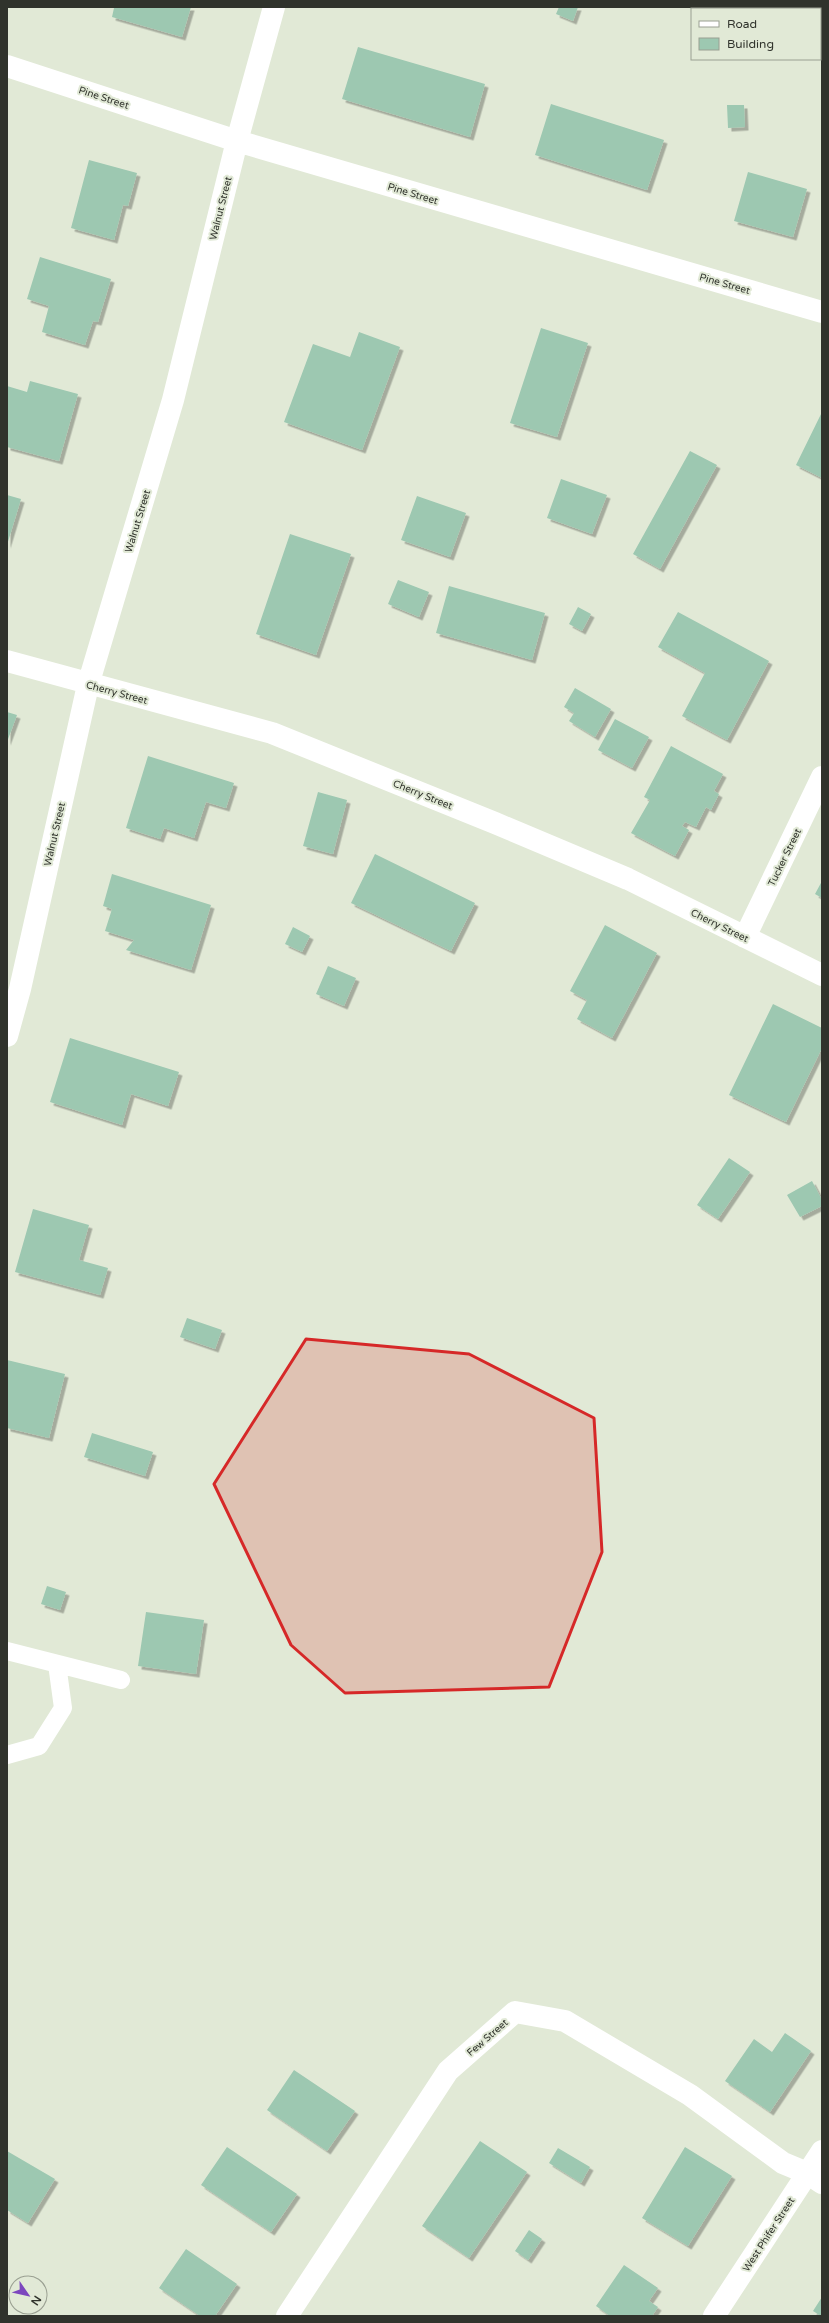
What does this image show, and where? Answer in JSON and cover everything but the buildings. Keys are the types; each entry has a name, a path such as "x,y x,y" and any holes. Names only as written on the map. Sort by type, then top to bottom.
{"street":[{"name":"Walnut Street","path":"7,1036 20,989 88,685 172,400 236,141 274,7"},
{"name":"Pine Street","path":"7,66 236,141 822,312"},
{"name":"Cherry Street","path":"7,662 88,685 272,733 495,823 628,879 822,975"},
{"name":"Tucker Street","path":"745,937 822,777"},
{"name":"Few Street","path":"287,2316 448,2071 515,2012 565,2021 690,2095 783,2163 815,2178"},
{"name":"West Phifer Street","path":"714,2316 815,2178 822,2151"}],"lane":[{"path":"7,1651 121,1680"},
{"path":"7,1755 39,1746 63,1708 57,1664"}],"highlighted area":[{"path":"306,1339 469,1354 594,1418 602,1552 549,1687 345,1693 291,1645 214,1484"}]}
